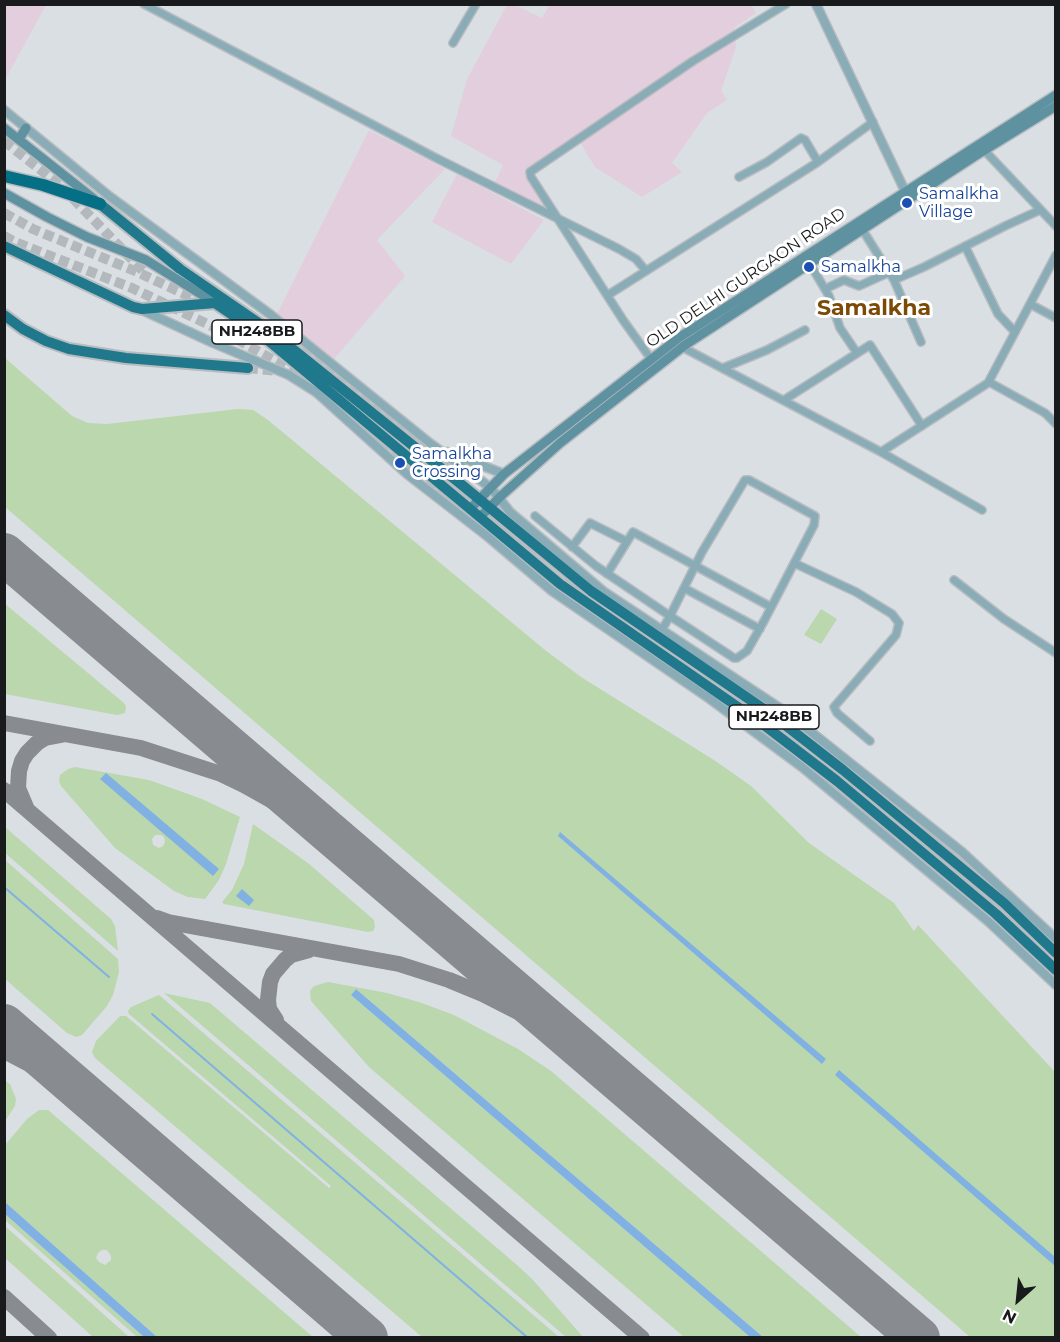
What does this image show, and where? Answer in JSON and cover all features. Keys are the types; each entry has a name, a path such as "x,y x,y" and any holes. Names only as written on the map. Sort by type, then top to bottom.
{"highway":[{"path":"4,176 43,185 100,204"},
{"name":"NH248BB","path":"100,204 180,269 269,330 591,591 659,633 763,708 843,770 1004,903 1056,953"},
{"name":"NH248BB","path":"4,246 138,308 215,303 264,337 560,584 756,719 837,781 996,914 1056,970"},
{"path":"4,315 45,341 69,349 126,358 248,368"}],"main road":[{"name":"OLD DELHI GURGAON ROAD","path":"480,517 560,443 683,343 904,191 1056,95"},
{"name":"OLD DELHI GURGAON ROAD","path":"470,509 504,474 651,359 683,343 810,264 984,150 1056,106"},
{"path":"4,128 100,204"},
{"path":"19,139 26,128"},
{"path":"4,193 47,218 87,237 146,260 215,303"}],"street":[{"path":"144,4 619,249 636,260 646,271"},
{"path":"453,43 476,4"},
{"path":"651,359 531,177 531,171 693,61 786,4"},
{"path":"816,4 904,191"},
{"path":"4,110 109,196 270,315 431,444 491,488 510,512 603,591 659,633 786,712 962,852 1056,939"},
{"path":"608,295 818,162 873,122"},
{"path":"739,177 767,162 801,138 805,140 818,162"},
{"path":"984,150 1056,226"},
{"path":"894,280 1040,210"},
{"path":"862,229 890,272 921,342"},
{"path":"965,246 999,314 1015,332"},
{"path":"881,452 989,382 1056,255"},
{"path":"810,264 825,289 840,328 857,352"},
{"path":"825,289 844,280 859,286 890,272"},
{"path":"1030,304 1056,318"},
{"path":"138,308 289,375 316,392 407,474 487,536 552,591 710,699 802,767 989,922 1056,985"},
{"path":"723,368 767,350 805,330"},
{"path":"683,343 723,368 881,452 982,510"},
{"path":"784,400 871,345 922,426"},
{"path":"989,382 1045,413 1056,424"},
{"path":"431,444 504,474"},
{"path":"535,516 607,574 670,616 734,658 745,653 760,628 814,525 815,516 747,480 742,484 695,566 670,616 651,648"},
{"path":"572,547 590,523 626,541"},
{"path":"607,574 626,541 634,532 771,607"},
{"path":"794,563 856,592 892,614 899,623 896,635 834,707 837,713 870,741"},
{"path":"954,580 1004,619 1056,653"},
{"path":"684,588 760,628"}],"shaded area":[{"path":"550,4 751,4 756,13 734,28 736,47 721,91 727,100 707,113 672,163 682,172 642,197 595,167 577,137 524,171 548,209 495,182 503,165 451,136 467,79 507,5 515,5 542,18"},
{"path":"4,5 46,5 5,80"},
{"path":"369,130 445,169 377,240 405,276 334,359 277,314"},
{"path":"457,174 544,220 511,264 432,222"}],"green space":[{"path":"5,358 72,416 88,423 107,424 238,409 253,410 545,650 581,677 717,762 751,786 809,843 894,903 914,931 918,925 1055,1072 1055,1337 970,1337 5,507"},
{"path":"4,603 124,703 125,713 117,715 5,694"},
{"path":"821,609 837,619 821,644 804,635"},
{"path":"75,767 149,780 202,799 240,817 226,864 219,880 205,899 188,897 174,891 115,848 61,786 60,775","holes":["155,835 161,835 165,842 159,848 153,845 152,839"]},
{"path":"253,824 308,863 374,920 373,931 368,932 224,904 222,902 232,890 244,864"},
{"path":"5,827 111,919 115,926 118,951 5,853"},
{"path":"5,860 118,959 119,972 113,995 107,1006 82,1035 76,1037 67,1033 5,979"},
{"path":"328,982 387,993 419,1002 454,1015 518,1049 551,1071 861,1337 763,1337 356,989 351,995 750,1337 684,1337 369,1067 311,1001 310,991 314,986"},
{"path":"164,993 210,1003 517,1265 583,1337 566,1337"},
{"path":"159,995 559,1337 422,1337 95,1058 92,1052 96,1041 120,1016 126,1016 329,1188 331,1186 129,1014 131,1007"},
{"path":"5,1081 10,1084 16,1099 15,1106 5,1121"},
{"path":"39,1110 48,1110 313,1337 157,1337 5,1202 5,1145 27,1119","holes":["102,1250 107,1250 111,1260 105,1265 96,1258"]},
{"path":"5,1214 144,1337 137,1337 5,1220"},
{"path":"4,1226 129,1337 93,1337 5,1258"}],"water":[{"path":"106,773 219,869 213,876 100,779"},
{"path":"560,832 826,1059 822,1064 558,836"},
{"path":"242,889 254,900 249,906 236,896"},
{"path":"356,989 763,1337 750,1337 351,995"},
{"path":"839,1070 1055,1257 1055,1266 835,1075"},
{"path":"4,1202 157,1337 144,1337 5,1214"}],"waterway":[{"path":"4,887 109,977"},
{"path":"152,1014 528,1338"}],"taxiway":[{"path":"4,565 76,615"},
{"path":"4,723 141,748 221,774 301,817 371,868"},
{"path":"26,807 18,788 22,761 37,743 45,738 61,735"},
{"path":"4,790 642,1338"},
{"path":"157,918 168,922 399,964 449,980 483,994 534,1020 608,1072"},
{"path":"276,1020 269,1009 268,1000 273,974 291,955 309,950"},
{"path":"4,1051 52,1076 107,1113"},
{"path":"4,1297 49,1338"}],"runway":[{"path":"4,554 919,1338"},
{"path":"4,1025 367,1338"}],"tunnel":[{"path":"4,141 61,186 146,274"},
{"path":"4,213 33,229 135,271 206,304"},
{"path":"4,236 132,288 220,330 297,373 320,392"},
{"path":"289,343 310,353 465,481"},
{"path":"248,368 279,371"},
{"path":"335,404 535,570"},
{"path":"554,585 585,609"},
{"path":"736,713 778,745"},
{"path":"944,880 991,918 1056,978"}],"place":[{"name":"Samalkha Village","path":"907,203"},
{"name":"Samalkha","path":"809,267"},
{"name":"Samalkha Crossing","path":"400,463"}],"district":[{"name":"Samalkha","path":"874,309"}]}
